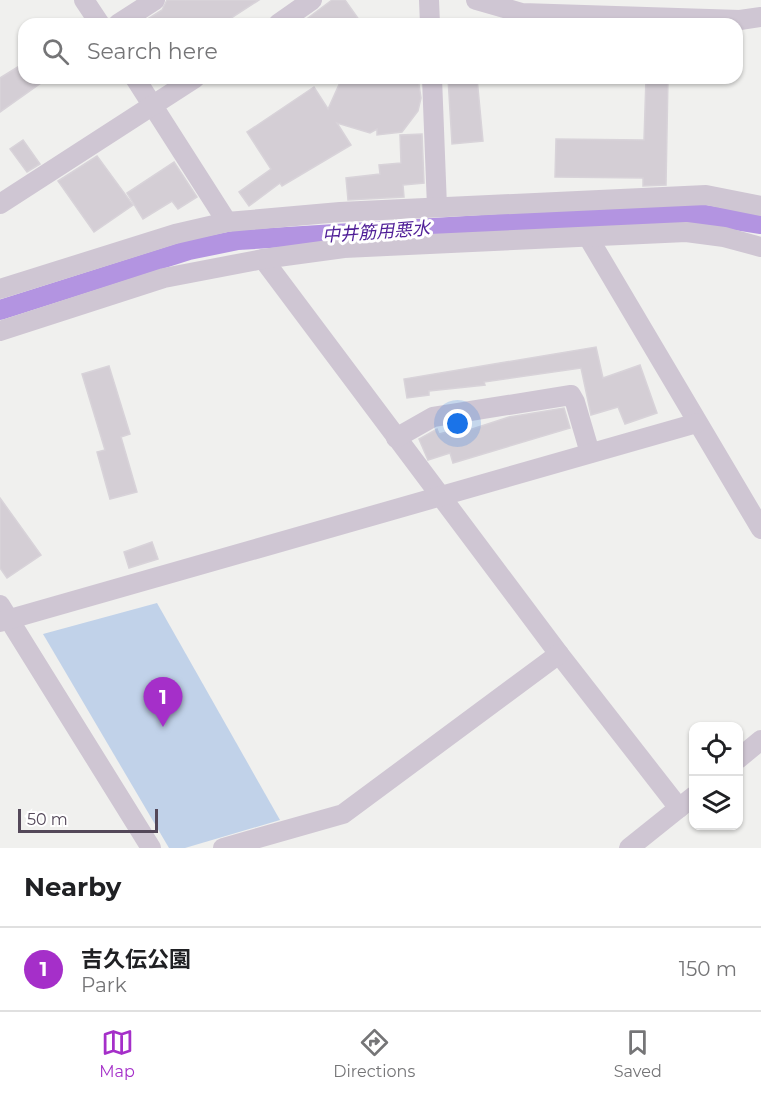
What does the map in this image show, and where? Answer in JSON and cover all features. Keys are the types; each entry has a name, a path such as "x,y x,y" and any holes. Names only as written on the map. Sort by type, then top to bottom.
{"street":[{"path":"84,0 96,18"},
{"path":"127,18 155,0"},
{"path":"286,18 312,0"},
{"path":"429,0 430,18"},
{"path":"476,0 522,13 678,18"},
{"path":"743,20 761,17"},
{"path":"139,84 227,222"},
{"path":"0,204 186,84"},
{"path":"432,84 437,207"},
{"path":"0,289 175,234 227,222 340,212 706,195 761,206"},
{"path":"0,330 164,278 263,259 344,248 686,232 724,237 761,247"},
{"path":"588,237 761,529"},
{"path":"263,259 559,654 686,802 629,848"},
{"path":"396,438 433,417 571,395 576,402 590,453"},
{"path":"151,848 3,615 697,423"},
{"path":"223,848 343,814 559,654"},
{"path":"743,755 761,740"}],"shaded area":[{"path":"157,603 280,820 185,848 169,848 43,634"}],"building":[{"path":"167,0 259,0 231,18 149,18 162,10"},
{"path":"332,0 345,0 358,18 308,18"},
{"path":"18,67 18,84 40,84 0,112 0,78"},
{"path":"339,84 419,84 421,98 418,111 402,132 377,135 377,129 370,133 337,123 351,145 282,186 280,183 249,206 239,192 271,169 247,132 314,87 328,109"},
{"path":"448,84 478,84 483,141 452,144"},
{"path":"646,84 668,84 666,185 643,186 643,178 555,177 556,139 644,140"},
{"path":"422,134 424,183 403,185 404,197 348,200 346,178 380,174 379,165 401,163 400,135"},
{"path":"23,140 40,164 27,172 10,149"},
{"path":"97,156 133,205 94,232 58,181"},
{"path":"174,162 197,197 178,209 172,201 143,219 127,193"},
{"path":"596,347 603,378 640,365 657,413 625,424 618,407 591,415 581,368 484,382 485,385 429,391 429,395 407,398 404,379"},
{"path":"109,366 130,434 121,437 137,492 110,499 97,452 105,450 82,374"},
{"path":"564,408 570,428 453,463 450,453 428,460 419,439 437,429 439,434 462,428 463,432 509,417"},
{"path":"0,498 41,555 7,578 0,568"},
{"path":"152,542 158,559 129,568 124,552"}],"waterway":[{"name":"中井筋用悪水","path":"0,310 189,250 238,240 663,214 698,214 761,224"}],"place":[{"name":"吉久伝公園","path":"163,727"}]}
